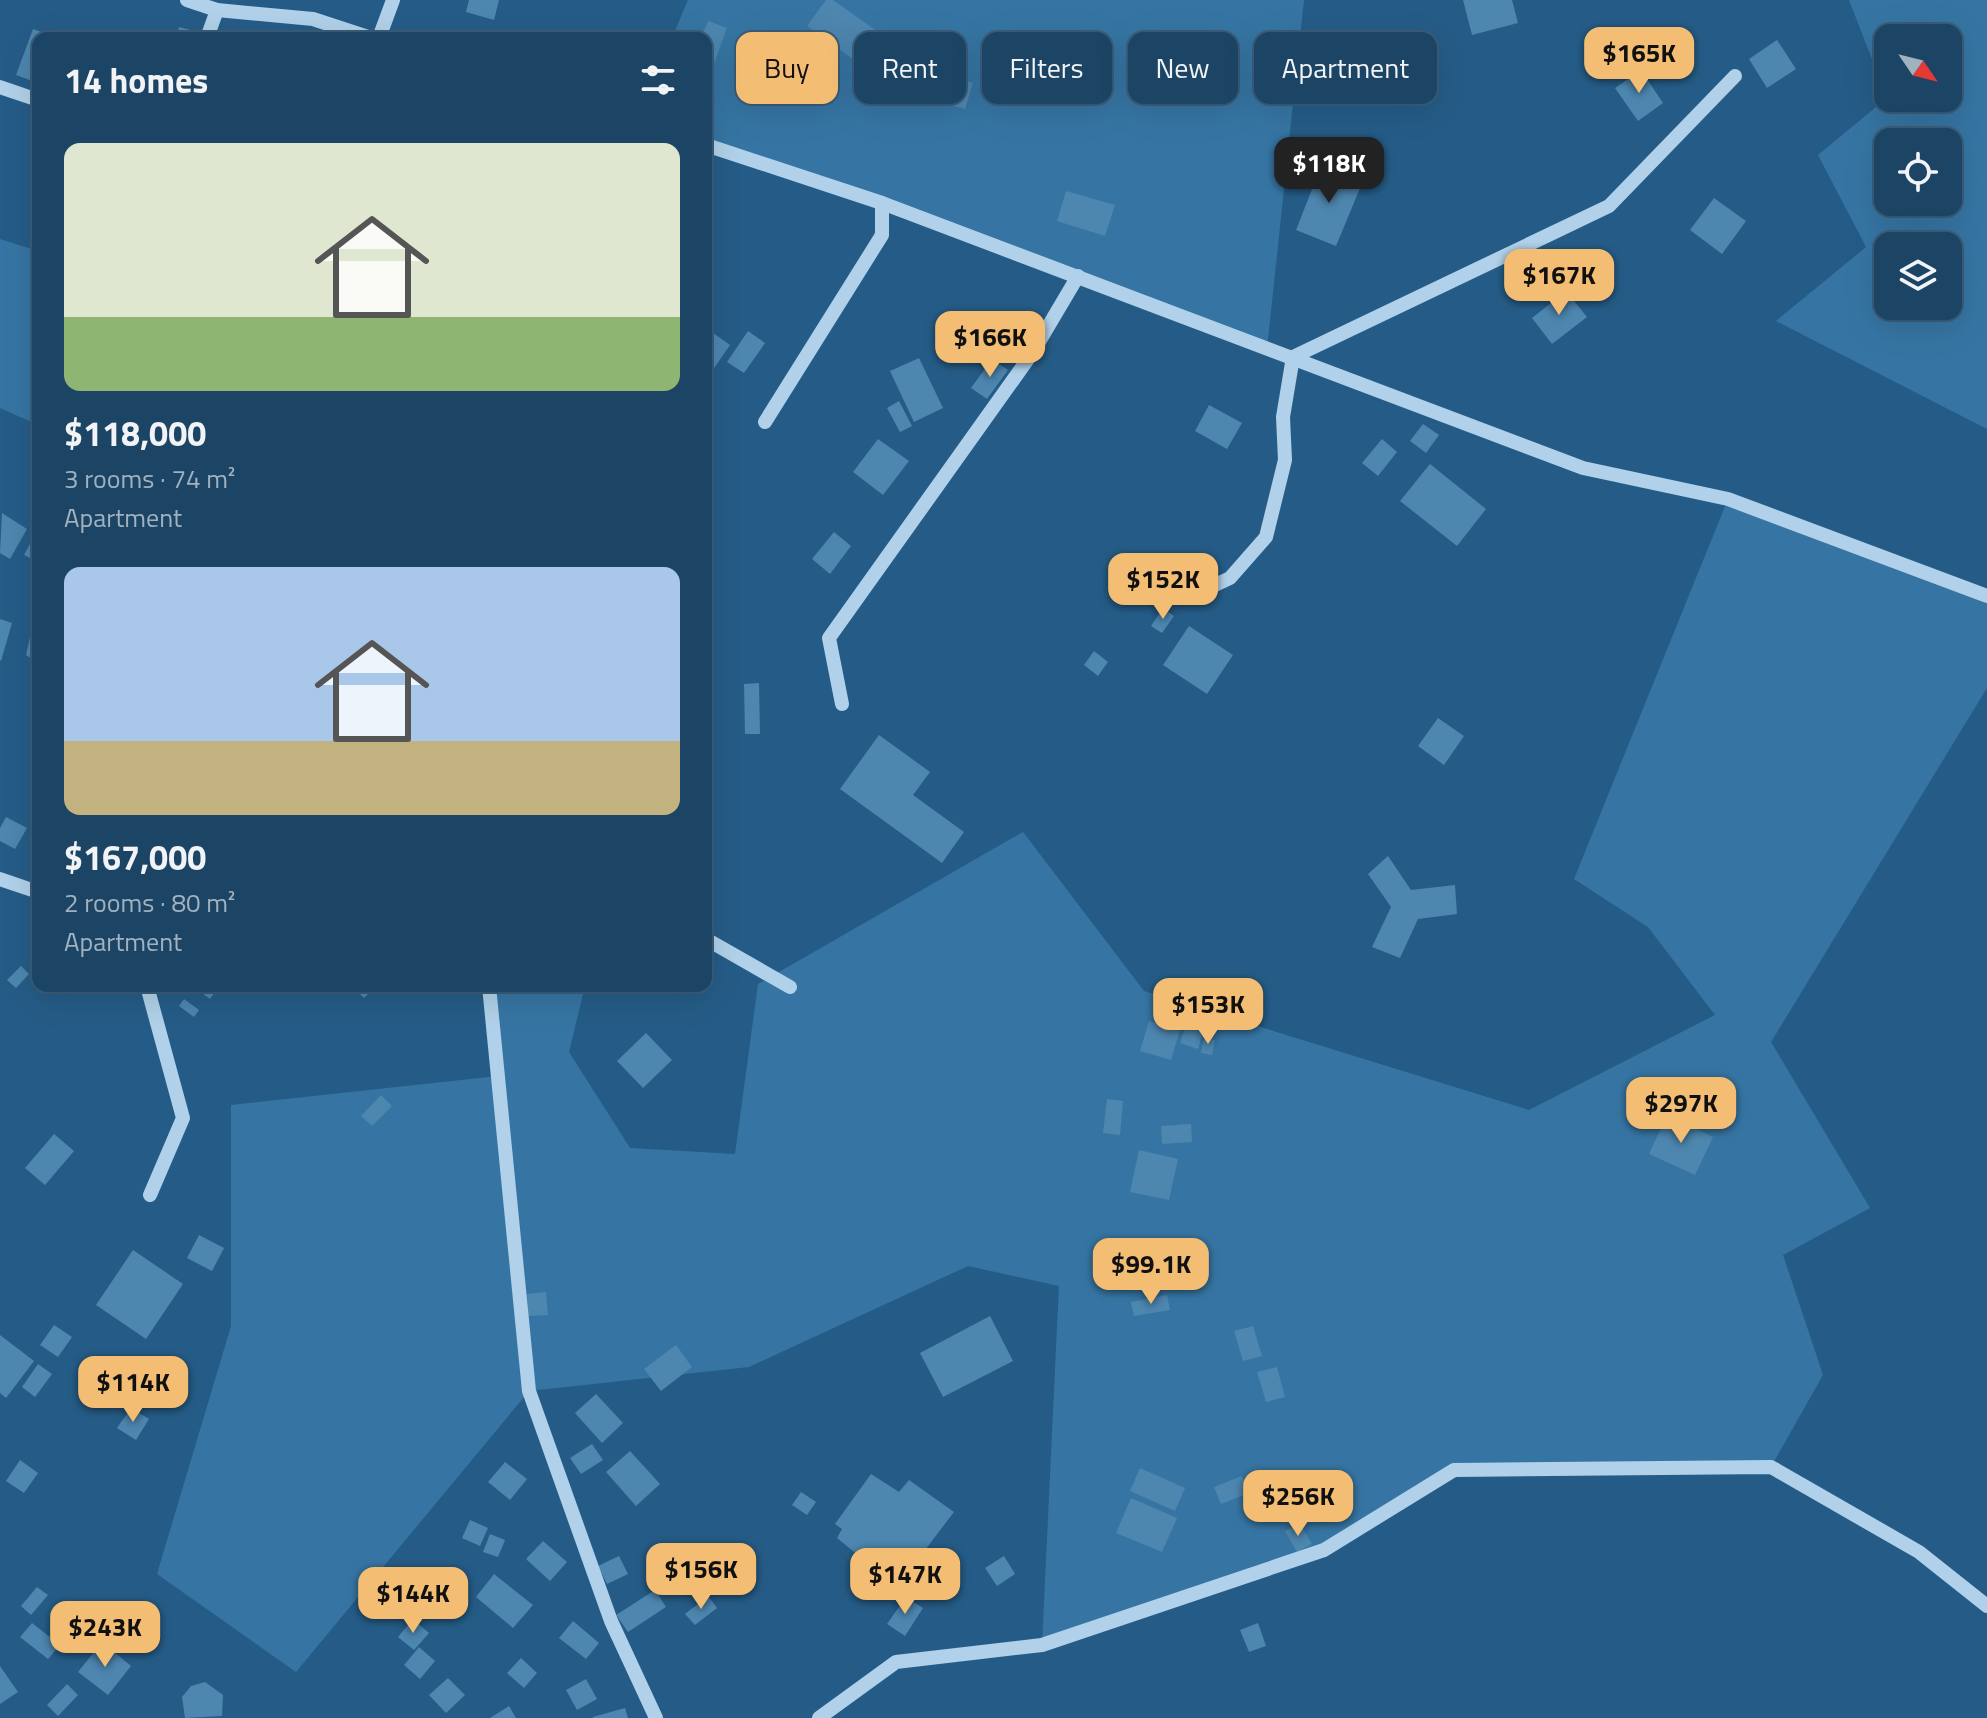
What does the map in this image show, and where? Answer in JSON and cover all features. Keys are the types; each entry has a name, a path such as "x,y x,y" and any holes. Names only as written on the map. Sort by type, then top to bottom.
{"street":[{"path":"187,0 217,10 313,19 353,32"},
{"path":"381,32 393,0"},
{"path":"209,32 217,10"},
{"path":"1293,357 1609,206 1735,76"},
{"path":"0,87 32,98"},
{"path":"712,147 882,203 1583,468 1728,499 1987,596"},
{"path":"765,422 882,235 882,203"},
{"path":"842,704 829,638 1033,352 1078,276"},
{"path":"1198,593 1230,578 1266,537 1285,460 1283,417 1293,357"},
{"path":"0,879 32,890"},
{"path":"712,942 790,987"},
{"path":"149,992 183,1118 150,1195"},
{"path":"490,992 529,1391 611,1621 656,1718"},
{"path":"819,1718 896,1662 1042,1645 1324,1550 1454,1470 1771,1467 1919,1552 1987,1606"}],"shaded area":[{"path":"688,0 1304,0 1301,32 1254,32 1254,104 1293,104 1267,349 712,147 712,32 675,32"},
{"path":"1849,0 1987,0 1987,429 1776,321 1866,247 1818,155 1874,109 1874,112 1962,112 1962,24 1874,24 1874,64"},
{"path":"0,239 32,249 32,422 0,408"},
{"path":"1728,499 1987,596 1987,688 1771,1042 1870,1208 1783,1255 1823,1375 1771,1467 1454,1470 1324,1550 1042,1645 1059,1286 968,1266 749,1367 529,1391 296,1672 157,1574 231,1326 231,1105 498,1076 485,992 584,992 569,1052 630,1148 735,1154 758,984 1023,832 1144,991 1529,1110 1715,1015 1648,927 1574,879"}],"building":[{"path":"469,0 499,0 494,20 466,12"},
{"path":"826,0 833,0 878,32 854,32 854,60 838,48 838,32 815,32 807,26"},
{"path":"1463,0 1512,0 1518,23 1472,35"},
{"path":"708,21 727,28 712,69 712,32 703,32"},
{"path":"179,27 199,32 178,32"},
{"path":"33,29 41,32 32,32 32,81 16,75"},
{"path":"1777,40 1796,69 1767,88 1749,59"},
{"path":"1641,70 1663,103 1638,121 1615,88"},
{"path":"966,81 973,83 965,109 948,104 966,104"},
{"path":"1322,164 1363,181 1336,246 1296,230"},
{"path":"1066,191 1115,205 1105,236 1057,221"},
{"path":"1714,198 1746,221 1722,254 1690,230"},
{"path":"1566,291 1587,317 1552,344 1532,318"},
{"path":"748,331 765,343 744,373 727,362"},
{"path":"712,332 730,345 712,371"},
{"path":"919,358 943,408 914,422 890,371"},
{"path":"992,359 1008,370 987,399 971,388"},
{"path":"899,401 912,426 900,432 887,408"},
{"path":"1209,405 1242,423 1227,449 1195,431"},
{"path":"1423,424 1439,435 1426,453 1410,441"},
{"path":"878,439 909,461 883,495 853,472"},
{"path":"1382,439 1397,452 1378,476 1362,463"},
{"path":"1430,464 1486,509 1457,546 1400,501"},
{"path":"2,513 27,529 10,559 0,553"},
{"path":"834,532 851,546 830,574 812,559"},
{"path":"32,540 32,559 24,555"},
{"path":"1163,608 1174,616 1162,633 1151,626"},
{"path":"0,619 12,623 1,661 0,660"},
{"path":"1189,626 1233,655 1207,694 1163,665"},
{"path":"32,628 32,659 26,655"},
{"path":"1094,651 1108,662 1098,676 1084,665"},
{"path":"759,683 760,734 745,734 744,684"},
{"path":"1438,718 1464,736 1444,765 1418,746"},
{"path":"879,735 930,772 913,795 964,832 942,863 840,789"},
{"path":"6,817 27,828 15,849 0,841 0,828"},
{"path":"1388,856 1411,890 1455,885 1457,914 1418,919 1400,958 1372,947 1391,907 1368,874"},
{"path":"21,966 29,974 16,988 7,980"},
{"path":"200,992 215,992 210,999"},
{"path":"184,999 199,1010 194,1017 179,1006"},
{"path":"1149,1021 1180,1030 1171,1060 1140,1051"},
{"path":"1186,1024 1204,1029 1198,1049 1180,1043"},
{"path":"646,1033 672,1060 643,1088 617,1061"},
{"path":"1204,1038 1215,1040 1212,1055 1201,1053"},
{"path":"381,1095 392,1106 372,1126 361,1116"},
{"path":"1107,1099 1123,1101 1120,1135 1103,1133"},
{"path":"1667,1115 1713,1137 1695,1175 1649,1154"},
{"path":"1191,1124 1192,1142 1162,1144 1161,1126"},
{"path":"54,1134 74,1151 45,1185 25,1168"},
{"path":"1139,1150 1178,1159 1169,1200 1130,1192"},
{"path":"199,1235 224,1248 212,1271 187,1258"},
{"path":"133,1250 183,1284 146,1339 96,1305"},
{"path":"546,1292 548,1315 528,1316 527,1294"},
{"path":"1167,1295 1170,1310 1134,1316 1131,1302"},
{"path":"990,1316 1013,1361 943,1397 920,1353"},
{"path":"54,1325 72,1337 58,1357 40,1345"},
{"path":"1253,1326 1262,1356 1243,1361 1234,1331"},
{"path":"0,1335 34,1361 6,1398 0,1393"},
{"path":"676,1345 692,1367 661,1391 644,1369"},
{"path":"38,1364 52,1374 35,1397 22,1387"},
{"path":"1277,1367 1285,1397 1266,1402 1257,1372"},
{"path":"596,1394 623,1423 602,1443 575,1413"},
{"path":"131,1408 149,1419 136,1440 117,1428"},
{"path":"592,1444 603,1460 581,1474 570,1458"},
{"path":"630,1451 660,1484 636,1506 606,1472"},
{"path":"20,1460 38,1473 24,1493 6,1481"},
{"path":"505,1462 527,1479 510,1500 488,1482"},
{"path":"1140,1468 1185,1488 1175,1511 1130,1491"},
{"path":"871,1474 899,1492 909,1480 954,1512 912,1567 892,1556 859,1556 837,1538 842,1529 835,1524"},
{"path":"1242,1476 1249,1493 1221,1504 1214,1487"},
{"path":"801,1492 816,1502 807,1515 792,1505"},
{"path":"1131,1498 1177,1518 1162,1552 1116,1533"},
{"path":"470,1520 488,1528 480,1546 462,1538"},
{"path":"1300,1523 1312,1544 1297,1552 1285,1531"},
{"path":"490,1534 505,1540 498,1557 483,1552"},
{"path":"543,1541 567,1562 550,1581 526,1559"},
{"path":"619,1556 628,1574 607,1584 598,1566"},
{"path":"1004,1556 1015,1574 997,1586 985,1568"},
{"path":"494,1574 533,1605 513,1628 476,1597"},
{"path":"37,1587 48,1595 31,1615 21,1606"},
{"path":"655,1590 666,1607 628,1632 616,1615"},
{"path":"708,1596 717,1608 695,1625 685,1614"},
{"path":"906,1597 923,1608 905,1636 887,1624"},
{"path":"413,1619 429,1633 414,1650 398,1637"},
{"path":"573,1621 599,1643 586,1659 559,1638"},
{"path":"32,1623 60,1645 48,1659 20,1637"},
{"path":"1258,1623 1266,1646 1249,1652 1240,1630"},
{"path":"102,1642 131,1666 108,1695 78,1672"},
{"path":"419,1647 435,1661 420,1679 404,1665"},
{"path":"521,1658 537,1673 524,1688 507,1673"},
{"path":"0,1666 18,1692 0,1704"},
{"path":"448,1678 465,1695 446,1713 429,1695"},
{"path":"586,1679 597,1699 577,1710 566,1690"},
{"path":"205,1682 223,1695 222,1716 185,1718 182,1697 191,1686"},
{"path":"67,1684 78,1695 58,1716 47,1705"},
{"path":"509,1706 516,1718 490,1718"},
{"path":"625,1708 628,1718 593,1718 593,1717"}]}
